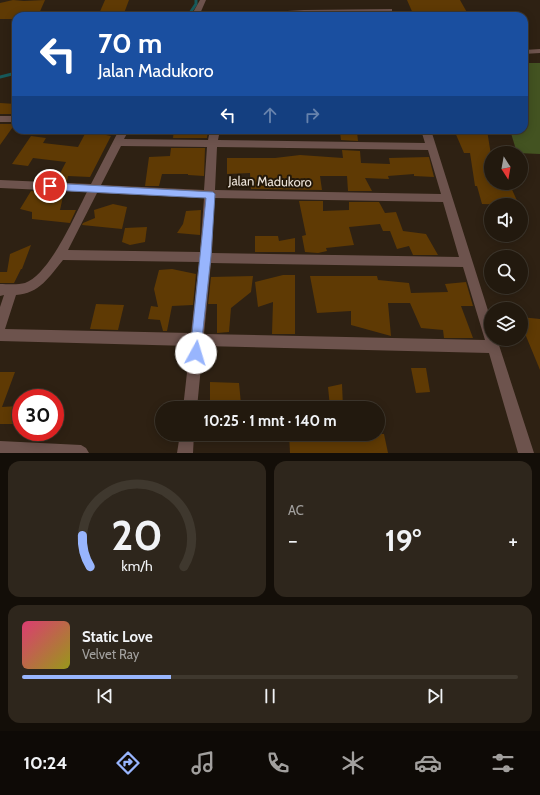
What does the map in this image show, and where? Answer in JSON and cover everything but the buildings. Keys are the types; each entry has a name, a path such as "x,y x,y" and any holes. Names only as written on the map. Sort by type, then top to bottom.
{"street":[{"path":"198,12 202,6 203,0"},
{"path":"304,12 389,11"},
{"path":"528,52 540,51"},
{"path":"0,119 12,119"},
{"path":"0,326 6,290 25,289 38,282 60,255 122,134"},
{"path":"191,401 206,256 212,144 214,134"},
{"path":"427,134 526,453"},
{"path":"117,142 431,147"},
{"name":"Jalan Madukoro","path":"2,187 210,194 446,198"},
{"path":"60,255 206,256 466,262"},
{"path":"0,335 493,347"},
{"path":"185,453 186,441"},
{"path":"0,448 81,453"}],"green space":[{"path":"528,63 540,63 540,154 528,153 528,146 515,146 511,134 528,134"}],"waterway":[{"path":"191,12 196,4 196,0"},
{"path":"0,77 12,74"}],"route":[{"path":"50,186 210,194 206,256 196,353"}]}
